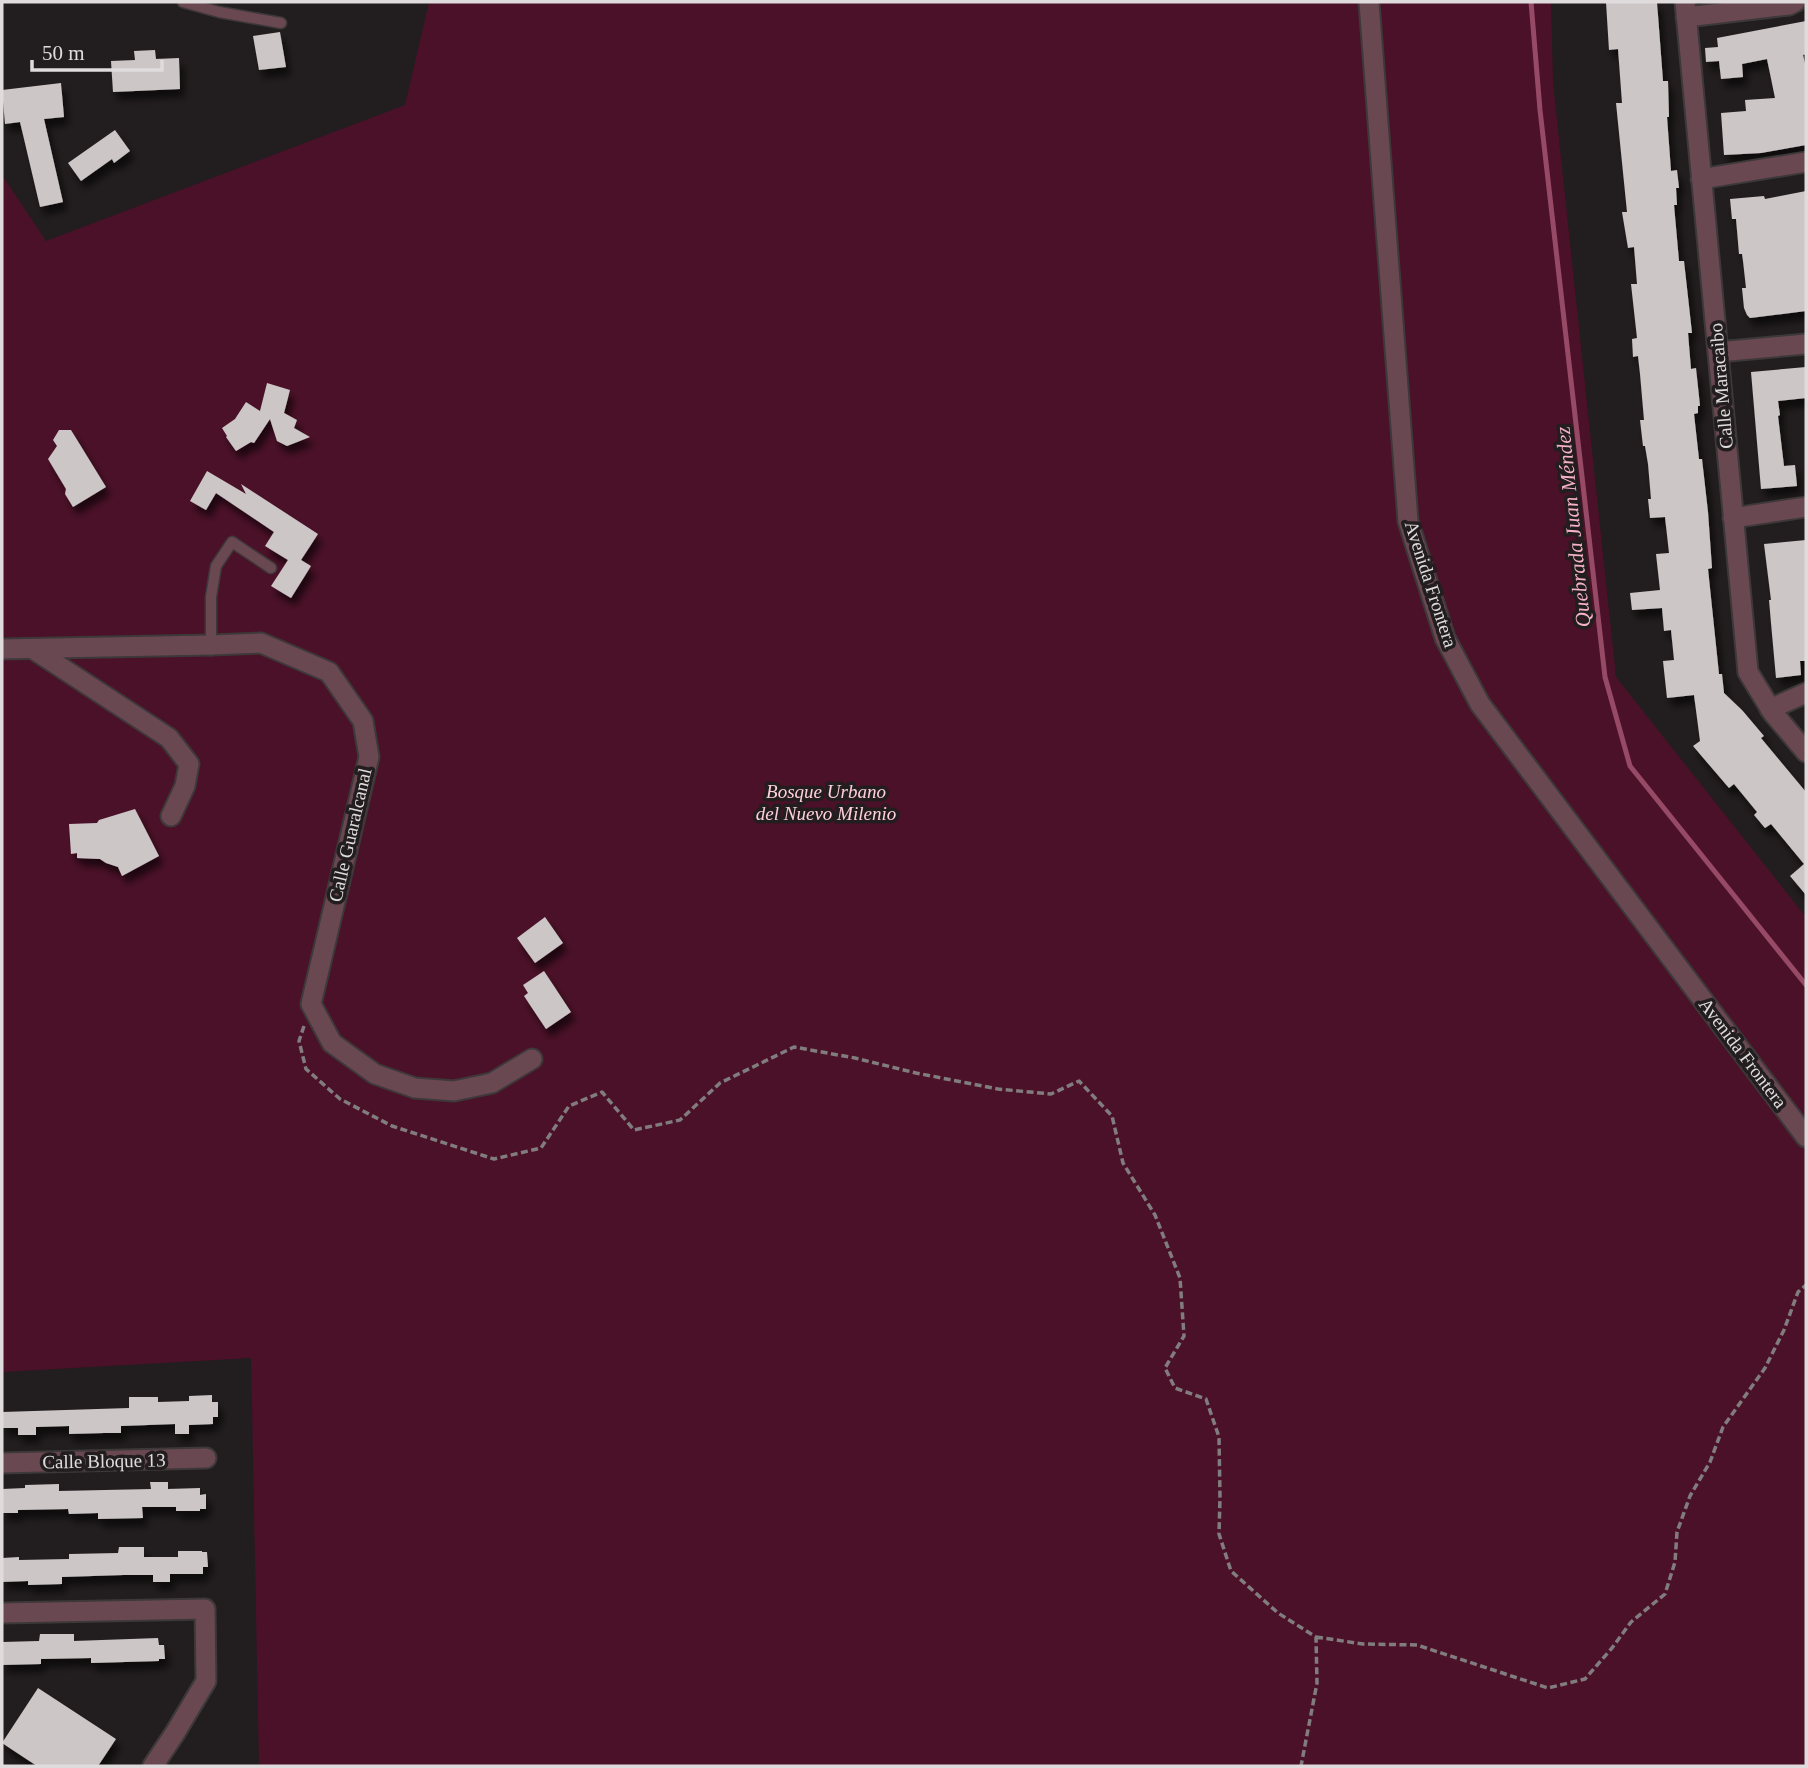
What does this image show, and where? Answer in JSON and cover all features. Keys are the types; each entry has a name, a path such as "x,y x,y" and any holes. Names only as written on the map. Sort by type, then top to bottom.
{"street":[{"name":"Avenida Frontera","path":"1369,2 1409,521 1445,638 1480,704 1806,1137"},
{"path":"1685,9 1789,5 1795,2"},
{"name":"Calle Maracaibo","path":"1685,9 1748,672 1770,709 1806,752"},
{"path":"1701,178 1806,162"},
{"path":"1718,352 1806,344"},
{"path":"1734,518 1806,507"},
{"name":"Calle Guaralcanal","path":"2,649 261,643 328,672 363,721 369,757 312,1004"},
{"path":"33,649 169,738 189,764 185,786 171,816"},
{"path":"1770,709 1806,693"},
{"path":"312,1004 332,1043 375,1073 415,1088 454,1091 492,1083 532,1059"},
{"name":"Calle Bloque 13","path":"2,1463 205,1458"},
{"path":"2,1613 205,1609 206,1681 153,1766"}],"lane":[{"path":"183,2 219,12 281,23"},
{"path":"211,645 211,597 216,566 232,542 271,568"}],"path":[{"path":"312,1004 299,1041 306,1069 340,1099 392,1126 494,1159 541,1148 569,1105 602,1092 634,1130 680,1120 719,1083 794,1047 998,1088 1051,1094 1079,1081 1112,1116 1123,1163 1155,1215 1180,1278 1184,1336 1165,1368 1175,1388 1206,1399 1219,1437 1219,1534 1231,1571 1278,1613 1316,1637 1363,1644 1417,1645 1548,1688 1585,1679 1631,1622 1665,1594 1675,1562 1677,1532 1690,1496 1710,1462 1723,1427 1765,1368 1784,1330 1798,1292 1806,1284"},
{"path":"1301,1766 1317,1683 1316,1637"}],"green space":[{"name":"Bosque Urbano del Nuevo Milenio","path":"429,2 1551,2 1553,83 1616,677 1806,917 1806,1766 259,1766 251,1358 2,1372 2,175 46,241 405,105"}],"building":[{"path":"1606,2 1657,2 1663,81 1668,81 1667,117 1671,171 1677,170 1679,188 1676,188 1677,205 1674,205 1679,261 1684,261 1692,333 1688,333 1691,369 1696,368 1700,406 1698,413 1694,414 1708,512 1712,568 1708,569 1719,674 1722,674 1724,693 1764,736 1761,738 1806,792 1806,895 1790,876 1804,864 1771,824 1765,828 1754,815 1757,812 1734,784 1729,788 1693,746 1700,741 1694,695 1667,698 1663,661 1674,660 1671,630 1664,631 1662,608 1632,610 1630,593 1660,590 1656,554 1669,553 1665,517 1650,518 1648,464 1640,420 1644,420 1640,374 1638,356 1633,357 1632,339 1637,338 1631,284 1637,284 1634,247 1628,248 1622,212 1627,212 1616,103 1622,103 1618,49 1609,50"},
{"path":"1806,21 1806,54 1803,55 1806,68 1806,145 1761,153 1724,155 1721,113 1746,111 1745,100 1775,98 1767,59 1742,64 1743,77 1721,79 1719,61 1706,62 1705,48 1718,47 1717,38"},
{"path":"280,32 286,67 259,70 253,36"},
{"path":"155,50 156,59 179,58 180,89 113,92 111,61 135,60 134,51"},
{"path":"61,83 64,117 44,119 63,202 40,207 20,122 5,124 2,90"},
{"path":"115,130 130,151 114,163 112,159 81,181 68,163"},
{"path":"1806,191 1806,311 1750,318 1744,308 1742,288 1746,288 1743,261 1742,254 1739,254 1736,219 1732,219 1730,199 1764,196 1765,199"},
{"path":"1806,367 1806,398 1778,401 1784,466 1795,465 1797,486 1761,489 1751,372"},
{"path":"267,383 290,390 284,413 297,420 294,428 310,437 287,446 277,441 270,419 254,443 251,442 236,451 222,428 235,419 246,402 260,411"},
{"path":"59,430 71,430 106,487 73,507 65,494 66,489 48,459 57,446 53,440"},
{"path":"207,471 246,494 241,484 318,534 301,560 311,566 291,598 271,586 288,560 265,546 274,532 216,493 206,510 190,501"},
{"path":"1806,540 1806,661 1800,661 1801,675 1776,678 1764,544"},
{"path":"135,809 159,856 122,876 118,867 100,859 77,858 77,853 71,854 69,824 97,823 99,820"},
{"path":"545,917 563,943 535,963 517,938"},
{"path":"544,971 571,1012 546,1029 524,996 528,993 523,985"},
{"path":"212,1395 212,1402 218,1402 218,1417 213,1417 213,1424 189,1425 189,1434 175,1434 175,1424 121,1426 121,1433 69,1434 69,1426 36,1427 36,1435 18,1435 18,1428 2,1428 2,1412 129,1408 129,1397 158,1397 158,1402 189,1401 189,1396"},
{"path":"150,1482 168,1482 168,1489 200,1488 200,1495 206,1494 206,1509 176,1511 176,1507 142,1507 143,1518 98,1519 98,1513 69,1514 68,1509 2,1513 2,1489 59,1484 59,1491 151,1489"},
{"path":"119,1547 144,1547 144,1557 178,1557 178,1551 207,1552 208,1567 203,1567 203,1574 170,1574 170,1582 153,1582 153,1575 123,1575 62,1577 62,1584 28,1585 28,1581 2,1582 2,1558 69,1559 69,1554 118,1553"},
{"path":"40,1634 74,1634 74,1641 158,1638 159,1645 164,1645 165,1659 91,1663 91,1658 41,1659 41,1664 2,1665 2,1642 39,1641"},
{"path":"38,1688 116,1739 98,1766 37,1766 2,1743"}],"waterway":[{"name":"Quebrada Juan Méndez","path":"1531,2 1540,110 1605,677 1630,766 1806,985"}]}
